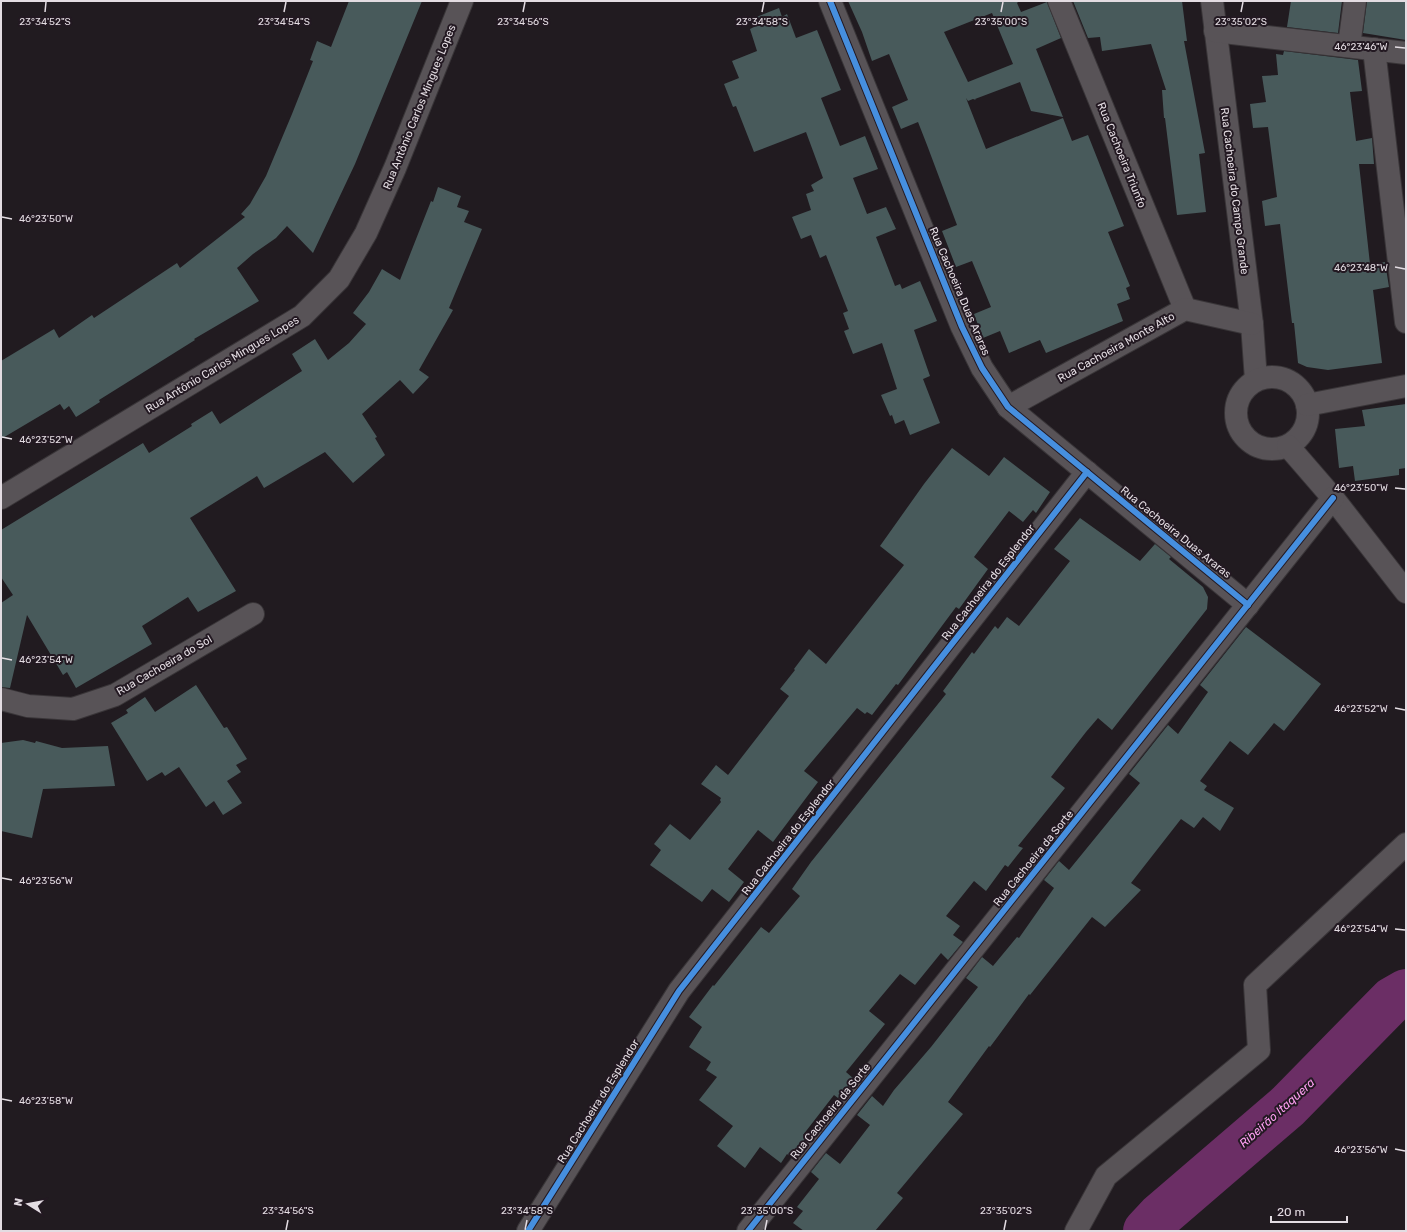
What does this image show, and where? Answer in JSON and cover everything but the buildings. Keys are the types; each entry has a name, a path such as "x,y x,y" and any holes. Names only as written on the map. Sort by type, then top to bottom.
{"street":[{"name":"Rua Antônio Carlos Mingues Lopes","path":"1,498 302,316 339,279 366,233 395,168 462,1"},
{"name":"Rua Cachoeira Duas Araras","path":"830,1 962,327 982,368 1008,407 1248,605"},
{"name":"Rua Cachoeira Triunfo","path":"1059,1 1185,309"},
{"name":"Rua Cachoeira do Campo Grande","path":"1212,1 1252,324 1256,380"},
{"path":"1349,46 1355,1"},
{"path":"1215,31 1406,53"},
{"path":"1374,49 1406,322"},
{"name":"Rua Cachoeira Monte Alto","path":"1008,407 1185,309 1252,324"},
{"path":"1272,377 1288,380 1300,390 1307,404 1308,421 1300,435 1288,446 1272,449 1257,446 1244,436 1237,421 1237,405 1244,391 1256,380 1272,377"},
{"path":"1307,404 1406,386"},
{"path":"1288,446 1333,498 1406,592"},
{"name":"Rua Cachoeira do Esplendor","path":"528,1231 679,991 1087,472"},
{"name":"Rua Cachoeira da Sorte","path":"748,1231 1333,498"},
{"name":"Rua Cachoeira do Sol","path":"1,699 28,706 73,709 115,695 253,614"},
{"path":"1076,1231 1106,1176 1260,1050 1255,985 1406,844"}],"waterway":[{"name":"Ribeirão Itaquera","path":"1146,1231 1160,1216 1288,1106 1392,1000 1406,992"}],"cycle path":[{"path":"830,1 962,327 982,368 1008,407 1248,605"},
{"path":"528,1231 679,991 1087,472"},
{"path":"748,1231 1333,498"}]}
